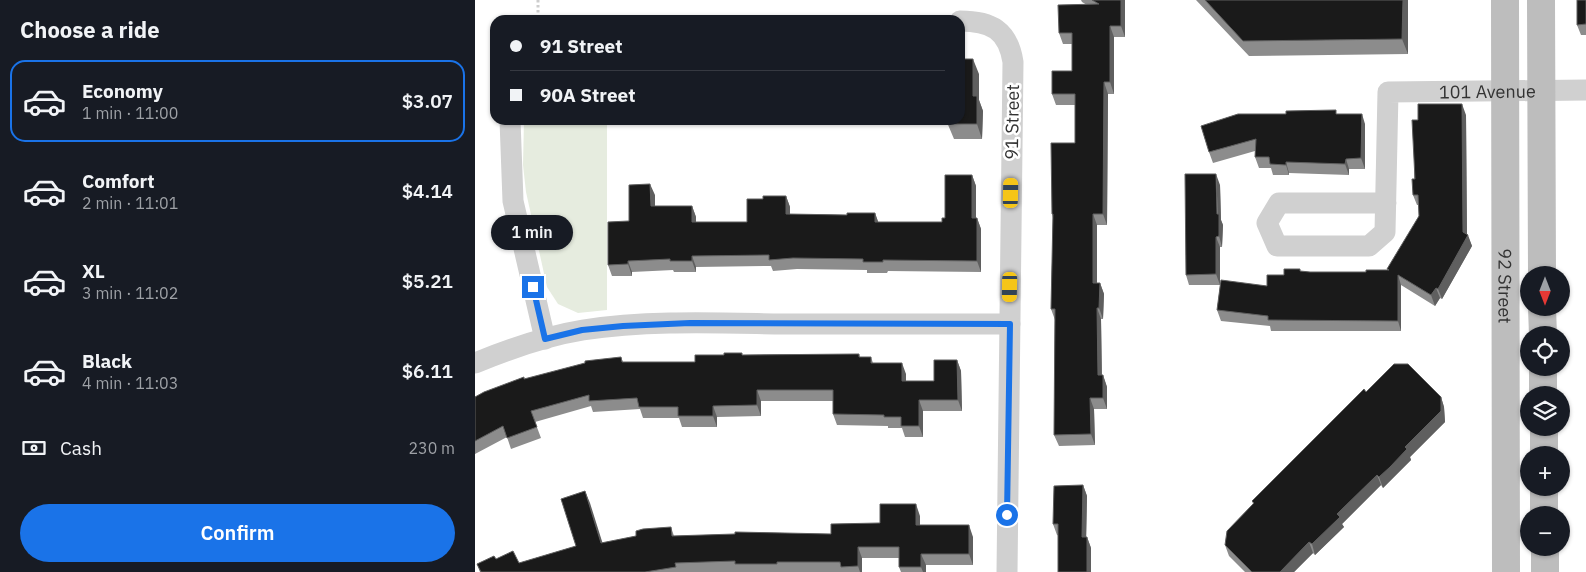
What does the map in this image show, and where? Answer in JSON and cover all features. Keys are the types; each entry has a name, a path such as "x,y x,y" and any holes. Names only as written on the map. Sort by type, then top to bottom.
{"main road":[{"name":"92 Street","path":"1505,0 1506,572"},
{"name":"92 Street","path":"1541,0 1542,266"},
{"path":"1545,556 1545,572"}],"street":[{"name":"91 Street","path":"965,22 989,24 1003,35 1011,49 1013,62 1007,572"},
{"name":"101 Avenue","path":"1386,203 1388,92 1586,90"},
{"path":"510,125 513,201 545,339"},
{"path":"1279,203 1386,203 1385,232 1369,246 1277,246 1267,223 1279,203"},
{"path":"475,363 510,349 545,339 582,330 623,326 690,323 1010,324"}],"path":[{"path":"539,0 539,15"}],"shaded area":[{"path":"524,125 607,125 607,310 578,313 558,304 547,287 526,192 523,165"}],"building":[{"path":"1092,0 1121,0 1121,26 1110,26 1110,82 1104,82 1103,214 1093,214 1093,283 1100,283 1099,308 1097,308 1098,375 1103,375 1103,398 1090,398 1091,434 1054,435 1055,309 1051,309 1053,214 1051,143 1075,143 1075,94 1052,94 1052,71 1072,71 1072,33 1059,33 1058,5 1099,4"},
{"path":"1205,0 1403,0 1402,39 1243,41"},
{"path":"1577,0 1586,0 1586,24 1577,25"},
{"path":"965,59 973,59 973,96 977,96 977,124 965,124"},
{"path":"1418,104 1462,104 1463,232 1468,235 1438,289 1436,288 1431,295 1398,275 1398,321 1268,320 1268,316 1217,310 1221,280 1267,286 1267,275 1284,275 1284,269 1300,269 1300,271 1310,272 1389,270 1387,269 1419,216 1418,195 1413,195 1412,179 1415,179 1412,120 1418,120"},
{"path":"1336,110 1336,114 1362,114 1361,158 1346,159 1345,164 1286,162 1286,165 1270,164 1269,157 1255,157 1256,139 1209,152 1201,126 1238,114 1286,114 1286,111"},
{"path":"1185,174 1216,174 1219,236 1216,237 1216,274 1186,275"},
{"path":"945,175 972,175 972,218 977,218 977,261 883,260 883,262 863,262 863,259 793,258 769,260 769,255 692,256 692,261 670,261 670,259 628,261 628,264 608,265 608,222 629,221 629,185 650,184 651,206 692,206 692,222 747,222 747,199 763,199 763,196 786,196 786,214 847,215 847,213 875,213 875,222 942,222 942,218 945,218"},
{"path":"724,353 742,353 742,355 859,354 859,357 871,357 871,363 902,363 902,381 934,381 934,360 957,360 958,400 919,400 919,426 901,426 901,417 833,414 833,390 757,390 757,405 713,406 713,416 678,416 678,407 639,407 637,398 589,401 589,395 531,411 537,427 507,438 503,426 475,441 475,397 524,377 524,379 585,363 585,361 621,357 622,362 695,362 695,355 724,355"},
{"path":"1394,364 1408,364 1441,397 1441,411 1405,447 1407,449 1390,467 1379,477 1377,475 1337,514 1340,517 1312,544 1309,542 1280,572 1252,572 1225,545 1227,531 1254,503 1252,501 1364,389 1366,392"},
{"path":"1083,485 1082,537 1087,537 1087,572 1058,572 1058,524 1053,524 1054,486"},
{"path":"585,491 601,543 636,536 636,531 643,529 671,527 672,536 735,534 735,532 831,534 831,524 880,523 880,504 916,504 916,525 969,525 969,554 921,554 921,567 899,567 899,547 858,547 858,566 841,567 840,562 735,564 735,561 675,563 676,567 645,572 481,572 477,564 494,556 496,559 513,551 519,563 576,546 561,499"}],"route":[{"path":"533,287 545,339 582,330 690,323 1010,324 1007,515"}]}
